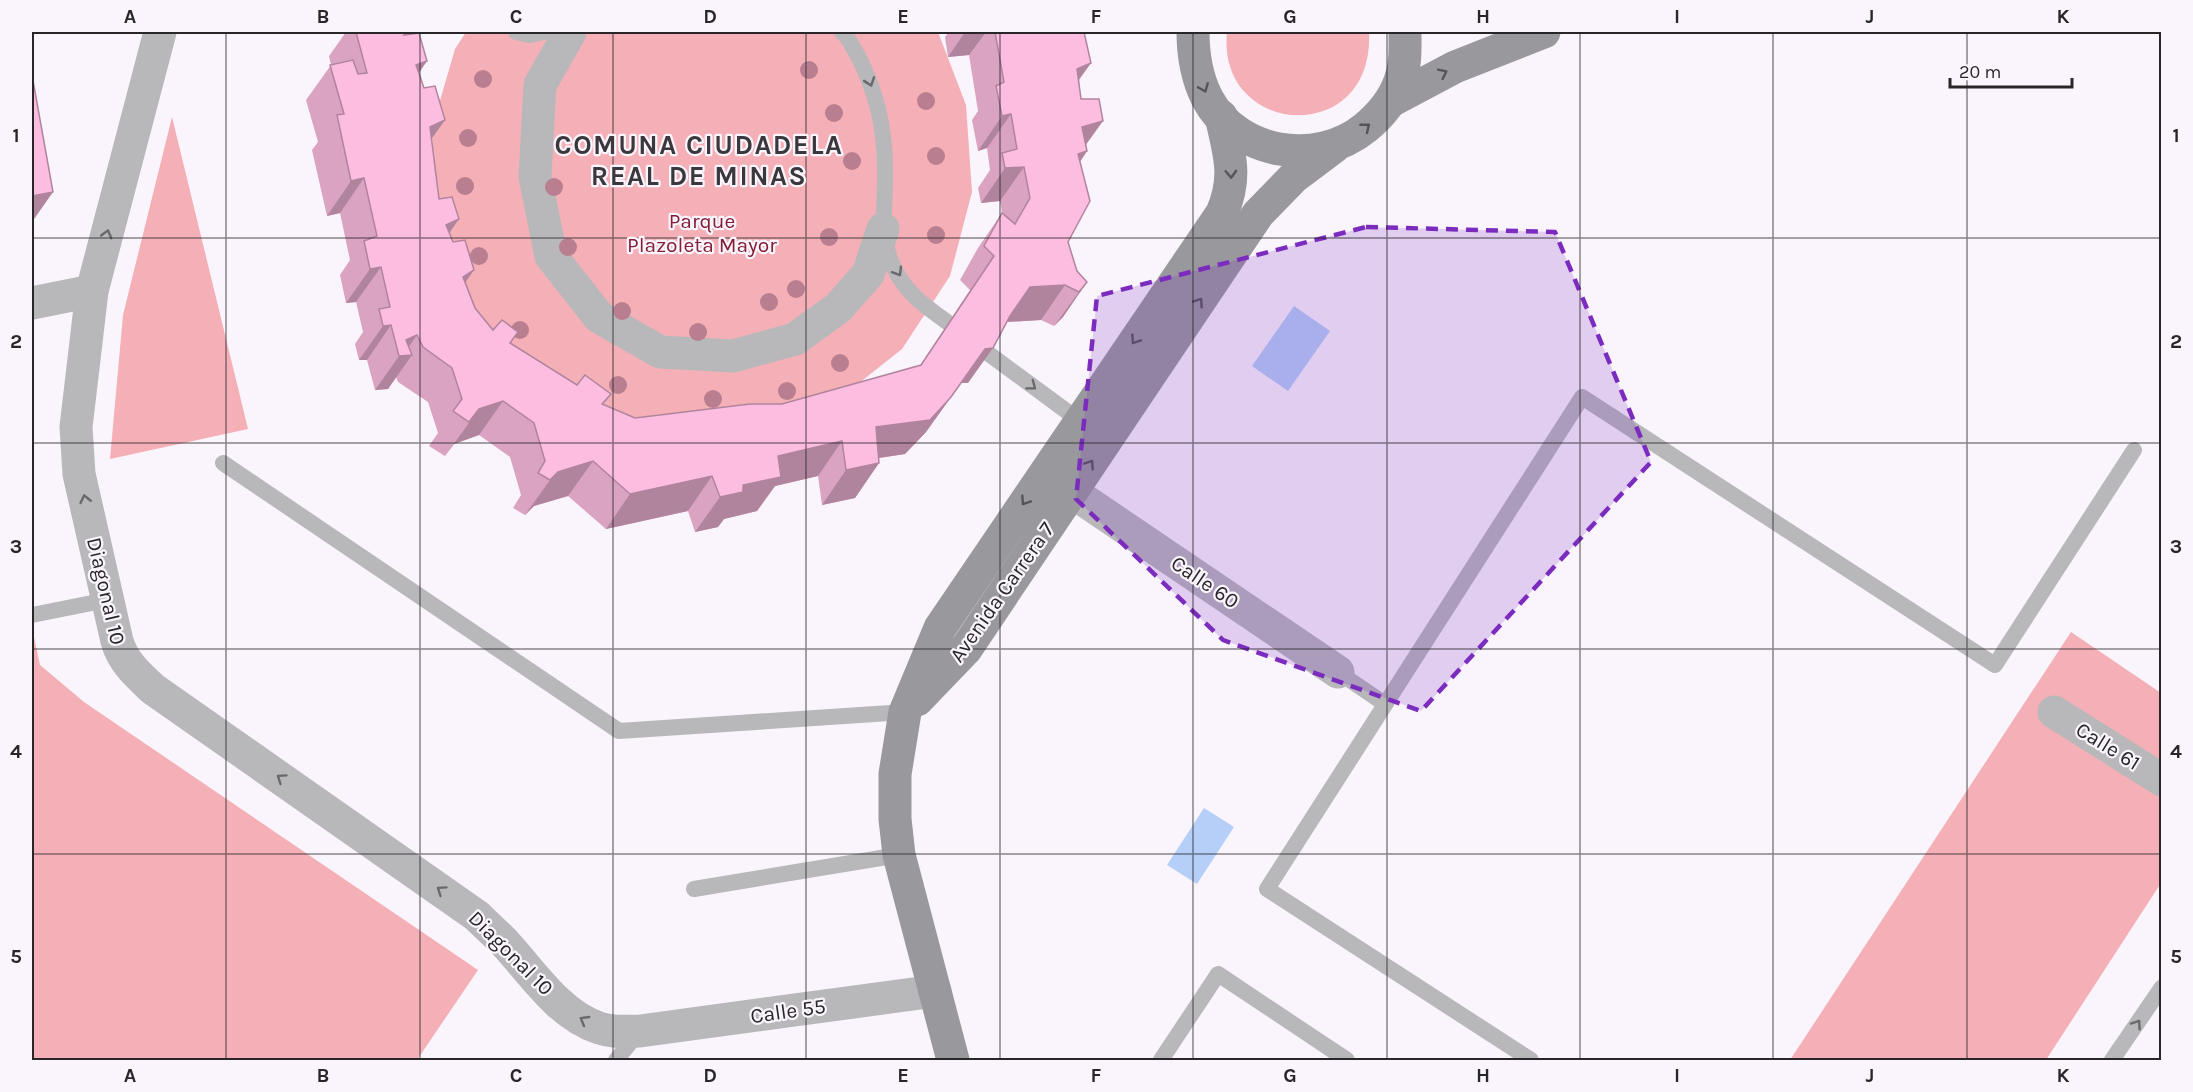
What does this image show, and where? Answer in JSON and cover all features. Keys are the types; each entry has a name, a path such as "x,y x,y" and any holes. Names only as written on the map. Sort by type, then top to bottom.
{"main road":[{"path":"1193,32 1196,69 1208,99 1221,116 1253,141 1272,148 1292,152 1334,147"},
{"path":"1391,101 1400,81 1405,61 1405,32"},
{"path":"1391,101 1455,67 1544,32"},
{"name":"Avenida Carrera 7","path":"905,712 966,649 1258,214 1294,177 1334,147 1354,137 1378,117 1391,101"},
{"name":"Avenida Carrera 7","path":"905,712 940,628 1222,213 1229,196 1232,177 1221,116"},
{"path":"905,712 895,774 895,819 899,855 952,1060"}],"street":[{"name":"Diagonal 10","path":"160,32 92,291 76,427 79,474 121,654 131,668 153,689 477,916 504,942 550,994 583,1021 617,1032 640,1031"},
{"path":"570,32 540,85 535,177 551,256 599,317 660,352 733,356 795,339 838,309 868,274 883,229"},
{"path":"32,303 92,291"},
{"name":"Calle 60","path":"1071,492 1338,672"},
{"name":"Calle 61","path":"2054,712 2162,780"},
{"name":"Calle 55","path":"640,1031 935,991"}],"lane":[{"path":"516,32 530,35 544,32"},
{"path":"842,32 848,37 868,75 882,121 885,168 883,229 893,267 915,299 947,322"},
{"path":"985,351 1080,421"},
{"path":"1531,1060 1267,889 1582,397 1995,665 2134,450"},
{"path":"223,463 619,731 905,712"},
{"path":"32,615 107,600"},
{"path":"1338,672 1385,704"},
{"path":"694,889 899,855"},
{"path":"1161,1060 1218,974 1347,1060"},
{"path":"2112,1060 2162,987"},
{"path":"616,1060 640,1031"}],"highlighted area":[{"path":"1366,227 1555,232 1651,462 1421,711 1223,640 1076,499 1097,296"}],"green space":[{"name":"Parque Plazoleta Mayor","path":"466,32 938,32 966,105 972,192 950,276 902,349 834,403 666,434 583,409 512,358 462,291 434,213 432,128 455,49"},
{"path":"1227,32 1369,32 1364,70 1348,96 1324,111 1296,115 1269,109 1245,93 1230,67"},
{"path":"172,117 248,429 110,459 123,315"},
{"path":"32,628 40,665 84,702 478,970 417,1060 32,1060"},
{"path":"2071,632 2161,693 2161,883 2046,1060 1790,1060"}],"water":[{"path":"1294,306 1330,331 1288,391 1252,366"},
{"path":"1204,808 1234,827 1197,884 1167,865"}],"building":[{"path":"356,32 406,32 404,35 419,33 427,61 416,65 424,88 435,86 445,120 430,127 439,199 452,197 459,219 446,225 453,242 465,240 474,270 463,277 475,308 493,330 502,320 518,332 510,343 577,385 585,375 611,394 602,404 635,418 750,404 782,404 921,365 994,256 984,246 1002,213 1015,224 1030,198 1024,167 1005,168 1002,153 1017,149 1011,114 1002,116 996,86 1004,82 995,32 1084,32 1091,63 1077,69 1081,99 1099,99 1103,121 1082,127 1087,151 1078,154 1090,201 1068,242 1077,271 1087,282 1079,292 1065,285 1030,287 1010,316 993,348 985,349 951,397 930,420 876,427 879,463 846,470 842,441 778,456 781,477 743,485 743,492 720,497 712,476 630,494 593,461 558,472 550,480 538,473 545,461 534,423 503,401 479,409 469,422 453,411 462,399 452,368 423,347 417,335 406,340 412,355 399,356 391,325 383,326 379,309 390,307 381,267 370,269 364,241 377,236 364,178 351,181 337,115 344,114 330,65 353,60 358,74 367,73"},
{"path":"32,75 53,192 32,196"}],"district":[{"name":"COMUNA CIUDADELA REAL DE MINAS","path":"699,160"}]}
